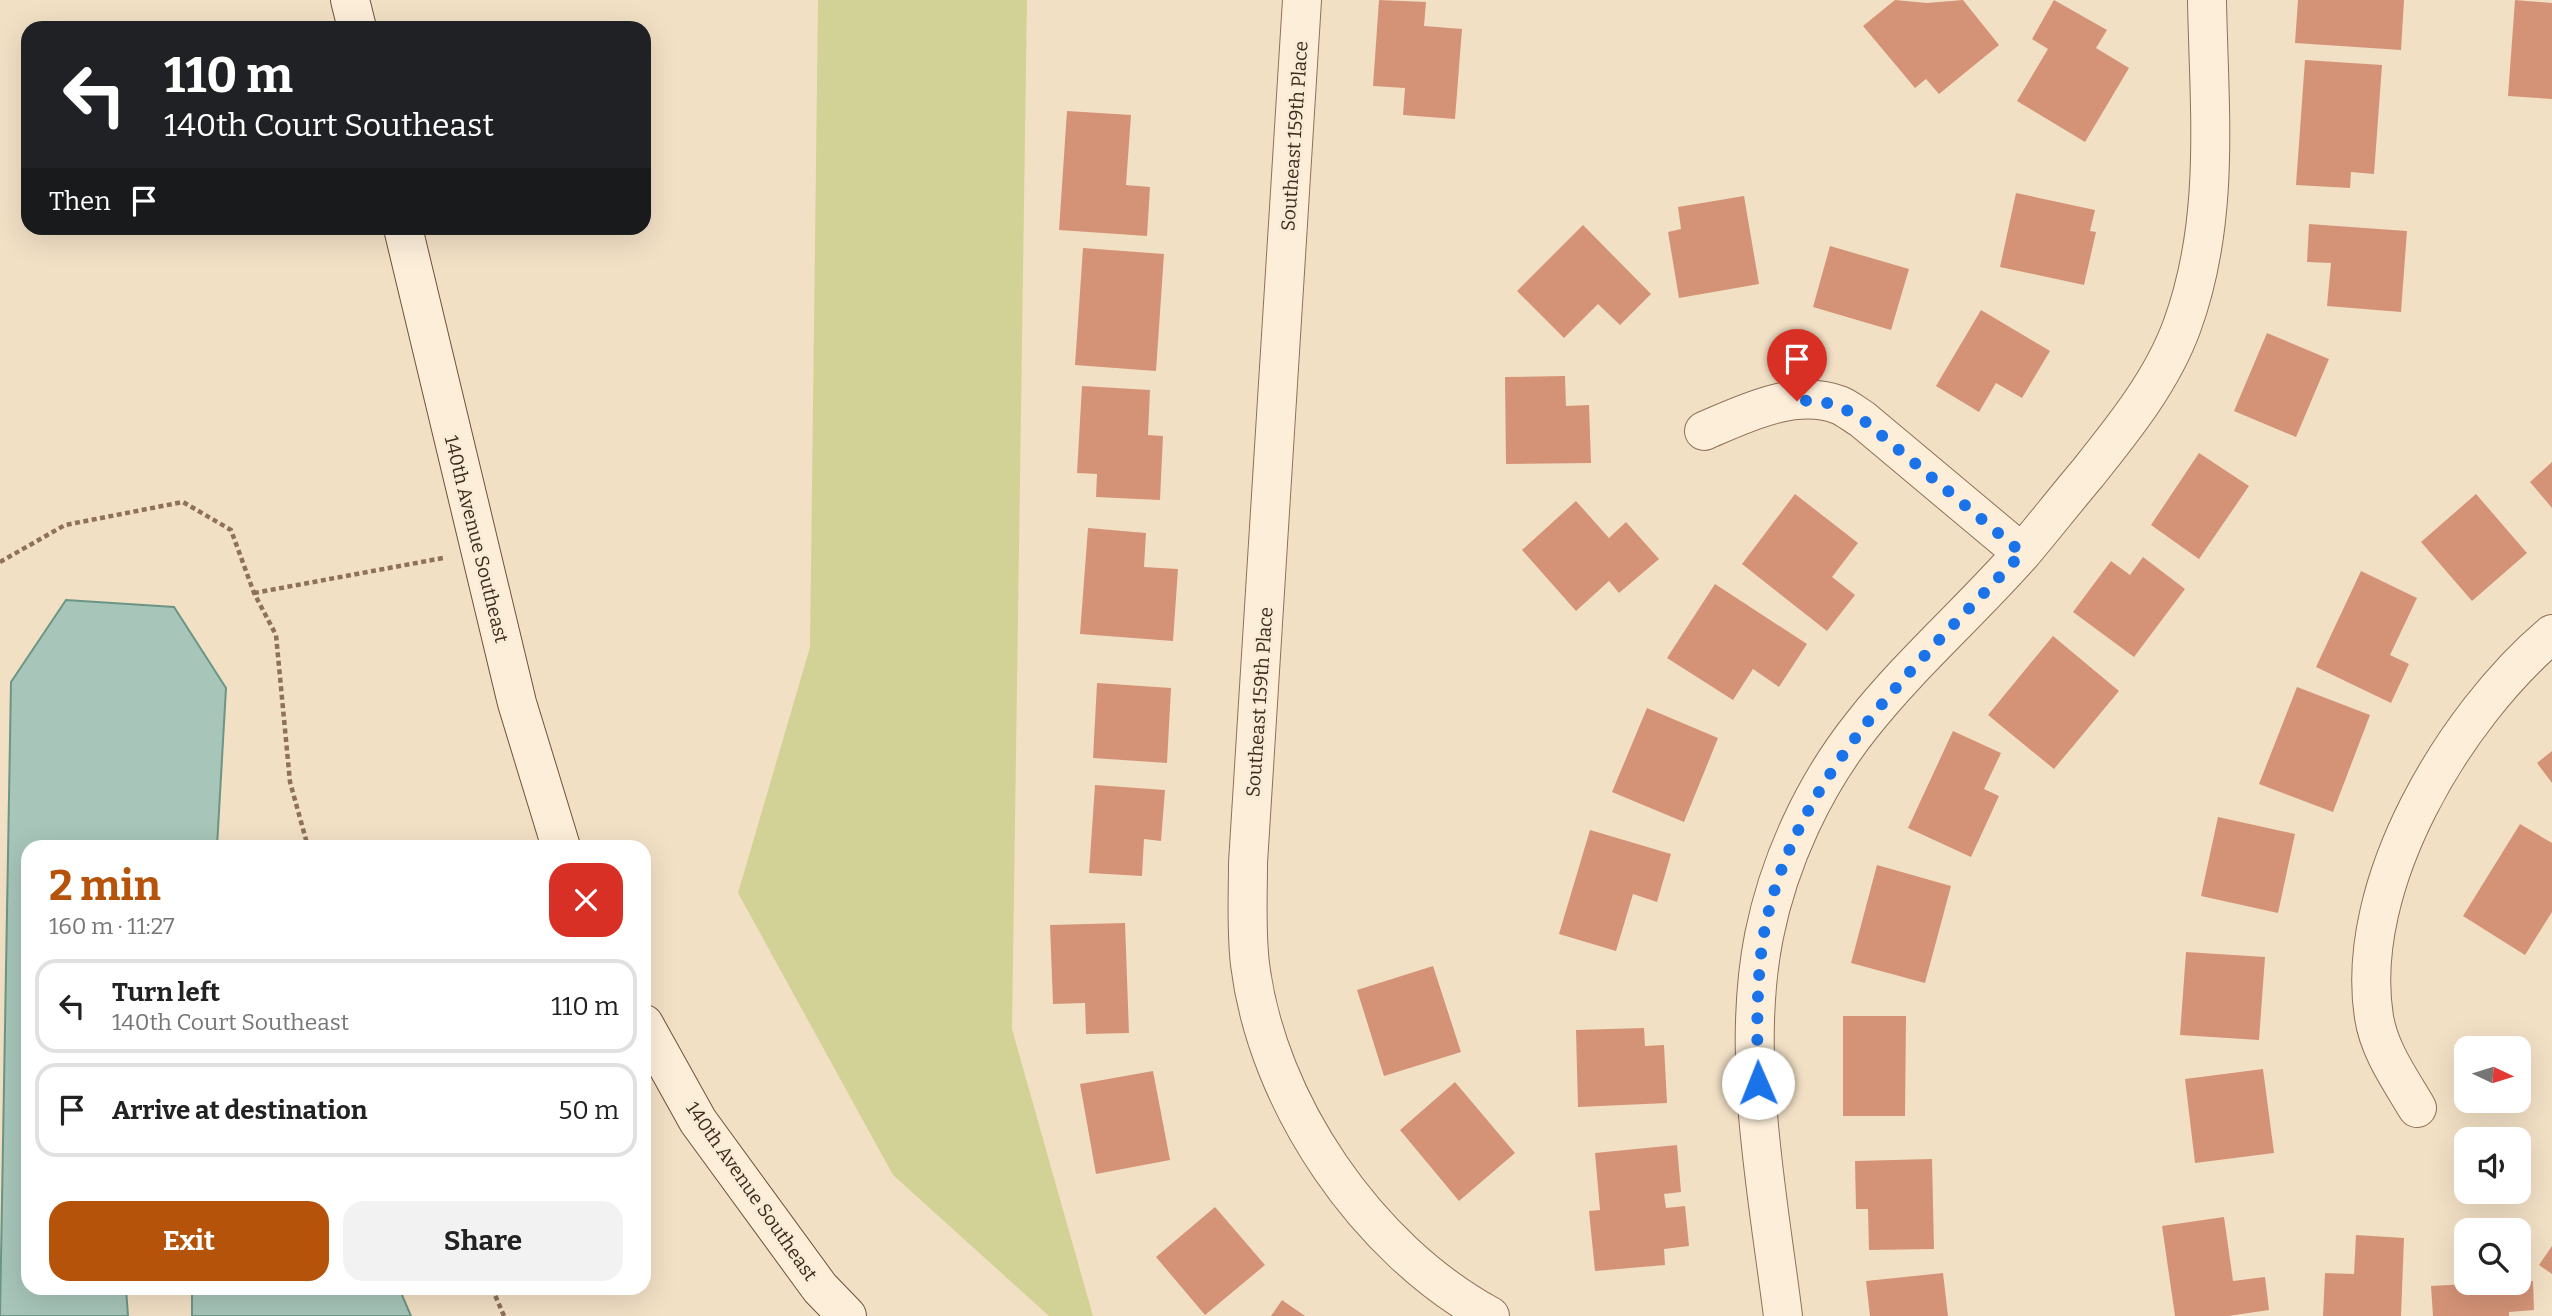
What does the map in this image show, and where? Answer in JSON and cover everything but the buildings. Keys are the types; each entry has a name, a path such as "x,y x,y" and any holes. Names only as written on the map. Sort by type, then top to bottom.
{"street":[{"path":"351,0 356,21"},
{"name":"Southeast 159th Place","path":"1302,0 1248,863 1250,965 1265,1035 1302,1120 1332,1168 1366,1215 1417,1264 1450,1292 1490,1316"},
{"path":"1783,1316 1758,1110 1757,1069 1758,980 1764,937 1774,900 1806,815 1861,726 2022,553 2126,425 2161,370 2181,329 2205,243 2211,183 2213,123 2207,0"},
{"name":"140th Avenue Southeast","path":"404,235 456,460 517,702 559,840"},
{"path":"1704,431 1780,403 1814,400 1840,405 1862,419 2022,553"},
{"path":"2417,1108 2380,1041 2371,988 2374,946 2393,869 2422,799 2451,747 2486,699 2523,658 2552,634"},
{"name":"140th Avenue Southeast","path":"651,1037 698,1121 820,1288 847,1316"}],"path":[{"path":"0,562 65,525 183,502 231,530 254,593 276,635 290,782 306,840"},
{"path":"254,593 481,551"},
{"path":"495,1295 503,1316"}],"green space":[{"path":"818,0 1027,0 1012,1029 1093,1316 1049,1316 893,1175 738,893 810,647"}],"shaded area":[{"path":"66,600 174,607 226,688 217,840 21,840 21,1295 126,1295 128,1316 0,1316 11,682"},
{"path":"192,1295 402,1295 411,1316 192,1316"}],"route":[{"path":"1758,1083 1756,1027 1758,980 1764,937 1789,853 1806,815 1861,726 2022,553 1862,419 1840,405 1814,400 1797,401"}]}
